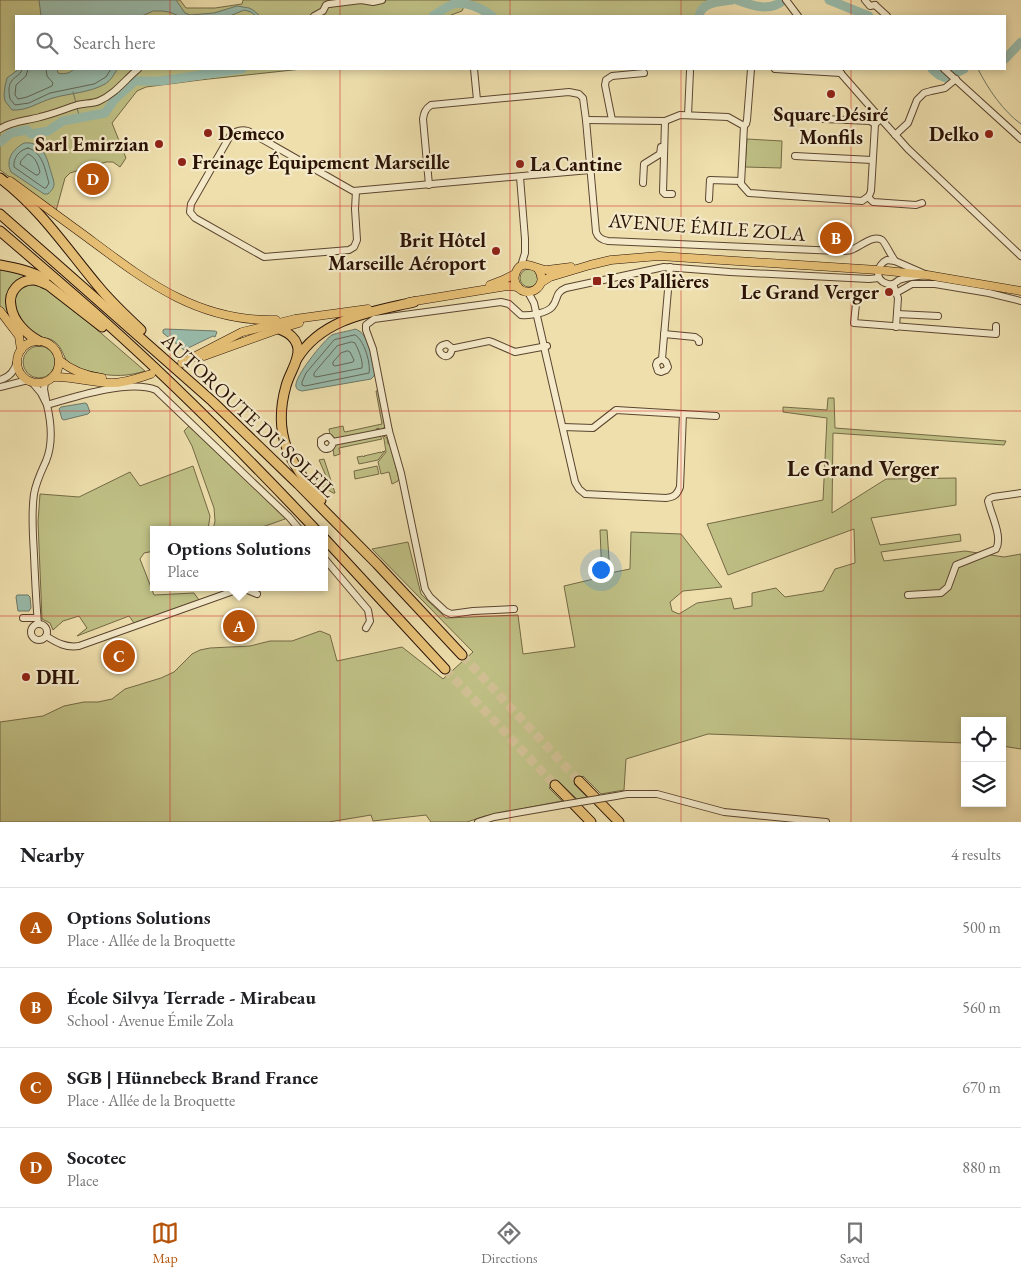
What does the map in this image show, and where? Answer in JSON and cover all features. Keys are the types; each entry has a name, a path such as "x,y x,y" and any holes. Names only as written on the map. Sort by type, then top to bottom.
{"highway":[{"path":"0,178 27,201 45,220 97,286 212,401"},
{"name":"AUTOROUTE DU SOLEIL","path":"0,214 212,401 377,564 462,655"},
{"name":"AUTOROUTE DU SOLEIL","path":"0,232 105,322 161,374 240,451 312,526"},
{"path":"0,265 26,271 46,280 161,374"},
{"path":"40,341 22,328 10,306 12,292 20,284 27,281 38,281 48,285 103,327"},
{"path":"293,366 314,339 336,323 361,314 414,302"},
{"path":"267,325 290,334 296,343 298,352 288,378 282,405 282,428 287,451 304,480 377,564"},
{"path":"328,542 445,669"},
{"path":"579,781 619,822"},
{"path":"555,785 591,822"}],"main road":[{"path":"0,174 156,287 195,306 228,315 259,320 296,319"},
{"path":"350,312 278,329 182,363 242,332 267,325 506,286 518,287 528,292 550,277 611,260 659,256 878,270 901,276 927,275 1021,291"},
{"path":"463,292 498,282 515,274 521,266 526,264 546,270 590,265"},
{"path":"536,267 542,275 539,286"},
{"path":"515,274 514,278 518,287"},
{"path":"0,311 19,336 21,350"},
{"path":"228,315 239,323 242,329 242,337 239,343"},
{"path":"40,341 55,349 59,366 52,377 45,382 38,383 29,380 20,372 18,355 29,343 40,341"},
{"path":"52,377 112,383 124,382 148,375 112,379 91,376 74,371 59,360"}],"street":[{"path":"316,15 323,11 328,2 361,0 373,2 382,0"},
{"path":"866,0 870,6 875,2 886,15"},
{"path":"787,1 797,15"},
{"path":"0,129 14,122 37,118 78,105 98,102 137,70"},
{"path":"474,70 477,100"},
{"path":"751,70 747,120 744,126 741,181 741,184 749,193 862,200 868,197 871,191 875,124 881,119"},
{"path":"807,70 839,71 895,135 1021,256"},
{"path":"688,116 690,71"},
{"path":"612,120 605,84 606,80 612,76 644,73"},
{"path":"895,135 908,123 916,100 931,90 945,88 951,74 1021,139"},
{"path":"356,191 357,240 354,247 349,250 264,257 195,218 190,212 190,204 230,136 233,132 240,130 248,131 349,189 356,191 429,185 520,177 590,170 583,98 580,94 569,92 431,105 426,108 424,113 429,185"},
{"path":"586,120 664,121 680,115 728,118 744,126"},
{"path":"776,116 779,118 870,121 875,124"},
{"path":"643,183 644,164 660,154 664,121"},
{"path":"664,121 663,192 665,194 672,194"},
{"path":"795,156 872,160"},
{"name":"AVENUE ÉMILE ZOLA","path":"590,170 596,232 601,239 608,241 839,251 852,250 873,239 880,239 884,241 886,248"},
{"path":"520,177 526,239 521,266"},
{"path":"709,199 710,180 741,181"},
{"path":"868,197 874,202 916,205 922,203"},
{"path":"886,248 902,268 901,276 893,284"},
{"path":"886,248 883,262 878,270 879,278 885,283 893,284"},
{"path":"525,252 536,267"},
{"path":"883,262 891,260 927,275"},
{"path":"514,609 451,614 430,597 424,586 389,431 373,349 366,330 366,325 370,321 501,302 508,304 521,315 537,314 551,308 559,292 566,288 660,267 727,272 879,278"},
{"path":"662,359 670,267"},
{"path":"893,284 898,298 896,327"},
{"path":"896,293 912,284 935,284 989,293 1021,301"},
{"path":"534,303 539,286"},
{"path":"528,292 534,303 546,346 576,482 584,494 666,498 673,497 678,493 680,487 682,414"},
{"path":"856,304 854,323 996,334 996,326"},
{"path":"897,314 938,316"},
{"path":"664,334 695,337 699,342"},
{"path":"452,348 488,342 496,343 515,352 546,346"},
{"path":"0,380 11,375 18,361"},
{"path":"0,387 29,380 47,404"},
{"path":"23,618 38,621 46,628 46,636 39,640 31,634 38,621 33,505 36,484 47,460 50,432 44,389 45,382"},
{"path":"47,404 100,390 139,386 156,390 297,526"},
{"path":"563,427 593,428 616,410 716,416"},
{"path":"333,442 389,431"},
{"path":"908,595 941,594 948,587 956,565 959,562 996,549 998,546 998,536 988,501 993,497 1021,493"},
{"path":"328,563 368,610 370,621 366,628"},
{"path":"46,636 64,645 80,646 233,591"},
{"path":"250,591 257,594"},
{"path":"478,822 494,817 626,794 657,794 724,812 826,822"}],"green space":[{"path":"0,0 180,0 186,8 215,8 242,4 243,0 714,0 714,2 703,6 698,15 494,15 489,11 466,2 462,11 451,15 15,15 15,70 293,70 146,87 137,91 112,123 126,158 120,167 113,162 106,162 70,173 65,178 56,211 0,170"},
{"path":"747,139 782,141 781,168 745,167"},
{"path":"0,269 18,272 35,278 16,283 8,318 0,308"},
{"path":"529,269 537,274 538,278 533,286 529,287 521,282 520,278 525,270"},
{"path":"34,283 45,287 59,297 145,371 135,374 107,375 69,365 57,344 52,340 33,333 17,313 15,298 18,292"},
{"path":"39,346 50,351 55,362 50,373 39,378 28,373 23,362 28,351"},
{"path":"379,390 384,428 336,439 331,437 329,429 343,426 345,432 382,424 376,391"},
{"path":"828,398 834,398 835,428 1006,441 1004,445 833,433 832,513 886,479 956,478 956,505 871,518 880,545 960,534 961,541 881,552 884,561 965,551 1004,557 1021,554 1021,749 1006,747 1006,717 961,717 961,743 708,734 626,759 624,790 601,794 583,776 574,784 587,797 577,799 558,781 549,788 562,801 485,816 467,822 431,822 426,815 373,821 371,815 329,822 0,822 0,722 43,716 64,706 112,699 125,689 174,672 192,654 200,650 250,646 270,641 292,641 320,631 330,635 337,661 402,647 443,679 473,652 372,549 408,542 421,594 446,618 518,615 523,654 575,647 564,586 602,577 600,530 607,530 610,573 630,569 631,532 681,534 722,587 683,591 670,602 672,611 679,614 697,603 731,598 734,609 752,606 752,593 776,588 785,597 823,591 835,569 855,563 854,529 728,575 707,524 823,500 827,418 783,412 783,407 827,410"},
{"path":"190,425 286,517 285,519 265,526 214,526 214,508 192,446 184,431"},
{"path":"382,435 387,438 388,444 390,444 399,479 392,484 389,472 381,474 378,462 386,452"},
{"path":"380,436 382,439 339,448 340,454 334,456 333,449 337,444"},
{"path":"385,451 378,460 359,464 357,457"},
{"path":"324,459 335,493 314,481 326,476 319,460"},
{"path":"193,466 210,516 209,526 150,526 150,552 144,553 140,559 150,585 150,591 152,591 154,595 194,593 199,600 134,623 129,616 77,636 87,628 79,616 63,621 53,630 50,623 42,619 38,522 40,494 79,497 130,472 140,486"},
{"path":"377,466 379,474 355,479 354,471"}],"water":[{"path":"39,0 176,0 185,13 190,15 153,11 144,15 41,15"},
{"path":"237,6 249,8 259,15 244,10 232,15 190,15 214,13"},
{"path":"18,70 57,70 58,73 62,74 69,73 73,70 116,70 109,81 99,87 53,98 18,110 12,110 5,101 4,95 7,78"},
{"path":"24,143 36,145 46,156 54,182 53,188 48,194 44,194 11,172 9,168 11,155 16,148"},
{"path":"165,329 217,332 215,337 213,336 184,350 163,333"},
{"path":"355,329 364,336 367,342 375,373 374,376 371,379 302,391 298,390 296,382 299,376 316,351 328,338 334,334"},
{"path":"85,403 90,412 88,414 62,419 59,409 61,407"},
{"path":"17,595 28,595 30,597 31,608 29,611 18,611"}],"waterway":[{"path":"699,15 700,11 707,5 732,0"},
{"path":"737,0 761,7 773,6 784,0"},
{"path":"829,0 866,15"},
{"path":"435,15 449,6 459,3 474,6 490,15"},
{"path":"1006,58 1021,42"},
{"path":"0,142 11,133 27,130 31,134 48,131 63,121 105,113 115,99 135,81 160,81 235,70"},
{"path":"933,70 946,78 962,70"},
{"path":"979,70 996,99 1021,124"},
{"path":"73,92 76,103"},
{"path":"77,108 80,118"}],"tunnel":[{"path":"462,655 579,781"},
{"path":"445,669 555,785"}],"place":[{"name":"Square Désiré Monfils","path":"831,94"},
{"name":"Demeco","path":"208,133"},
{"name":"Delko","path":"989,134"},
{"name":"Sarl Emirzian","path":"159,144"},
{"name":"Freinage Équipement Marseille","path":"182,162"},
{"name":"La Cantine","path":"520,164"},
{"name":"Socotec","path":"93,179"},
{"name":"École Silvya Terrade - Mirabeau","path":"836,238"},
{"name":"Brit Hôtel Marseille Aéroport","path":"496,251"},
{"name":"Les Pallières","path":"597,281"},
{"name":"Le Grand Verger","path":"889,292"},
{"name":"Options Solutions","path":"239,626"},
{"name":"SGB | Hünnebeck Brand France","path":"119,656"},
{"name":"DHL","path":"26,677"}],"district":[{"name":"Le Grand Verger","path":"863,468"}]}
